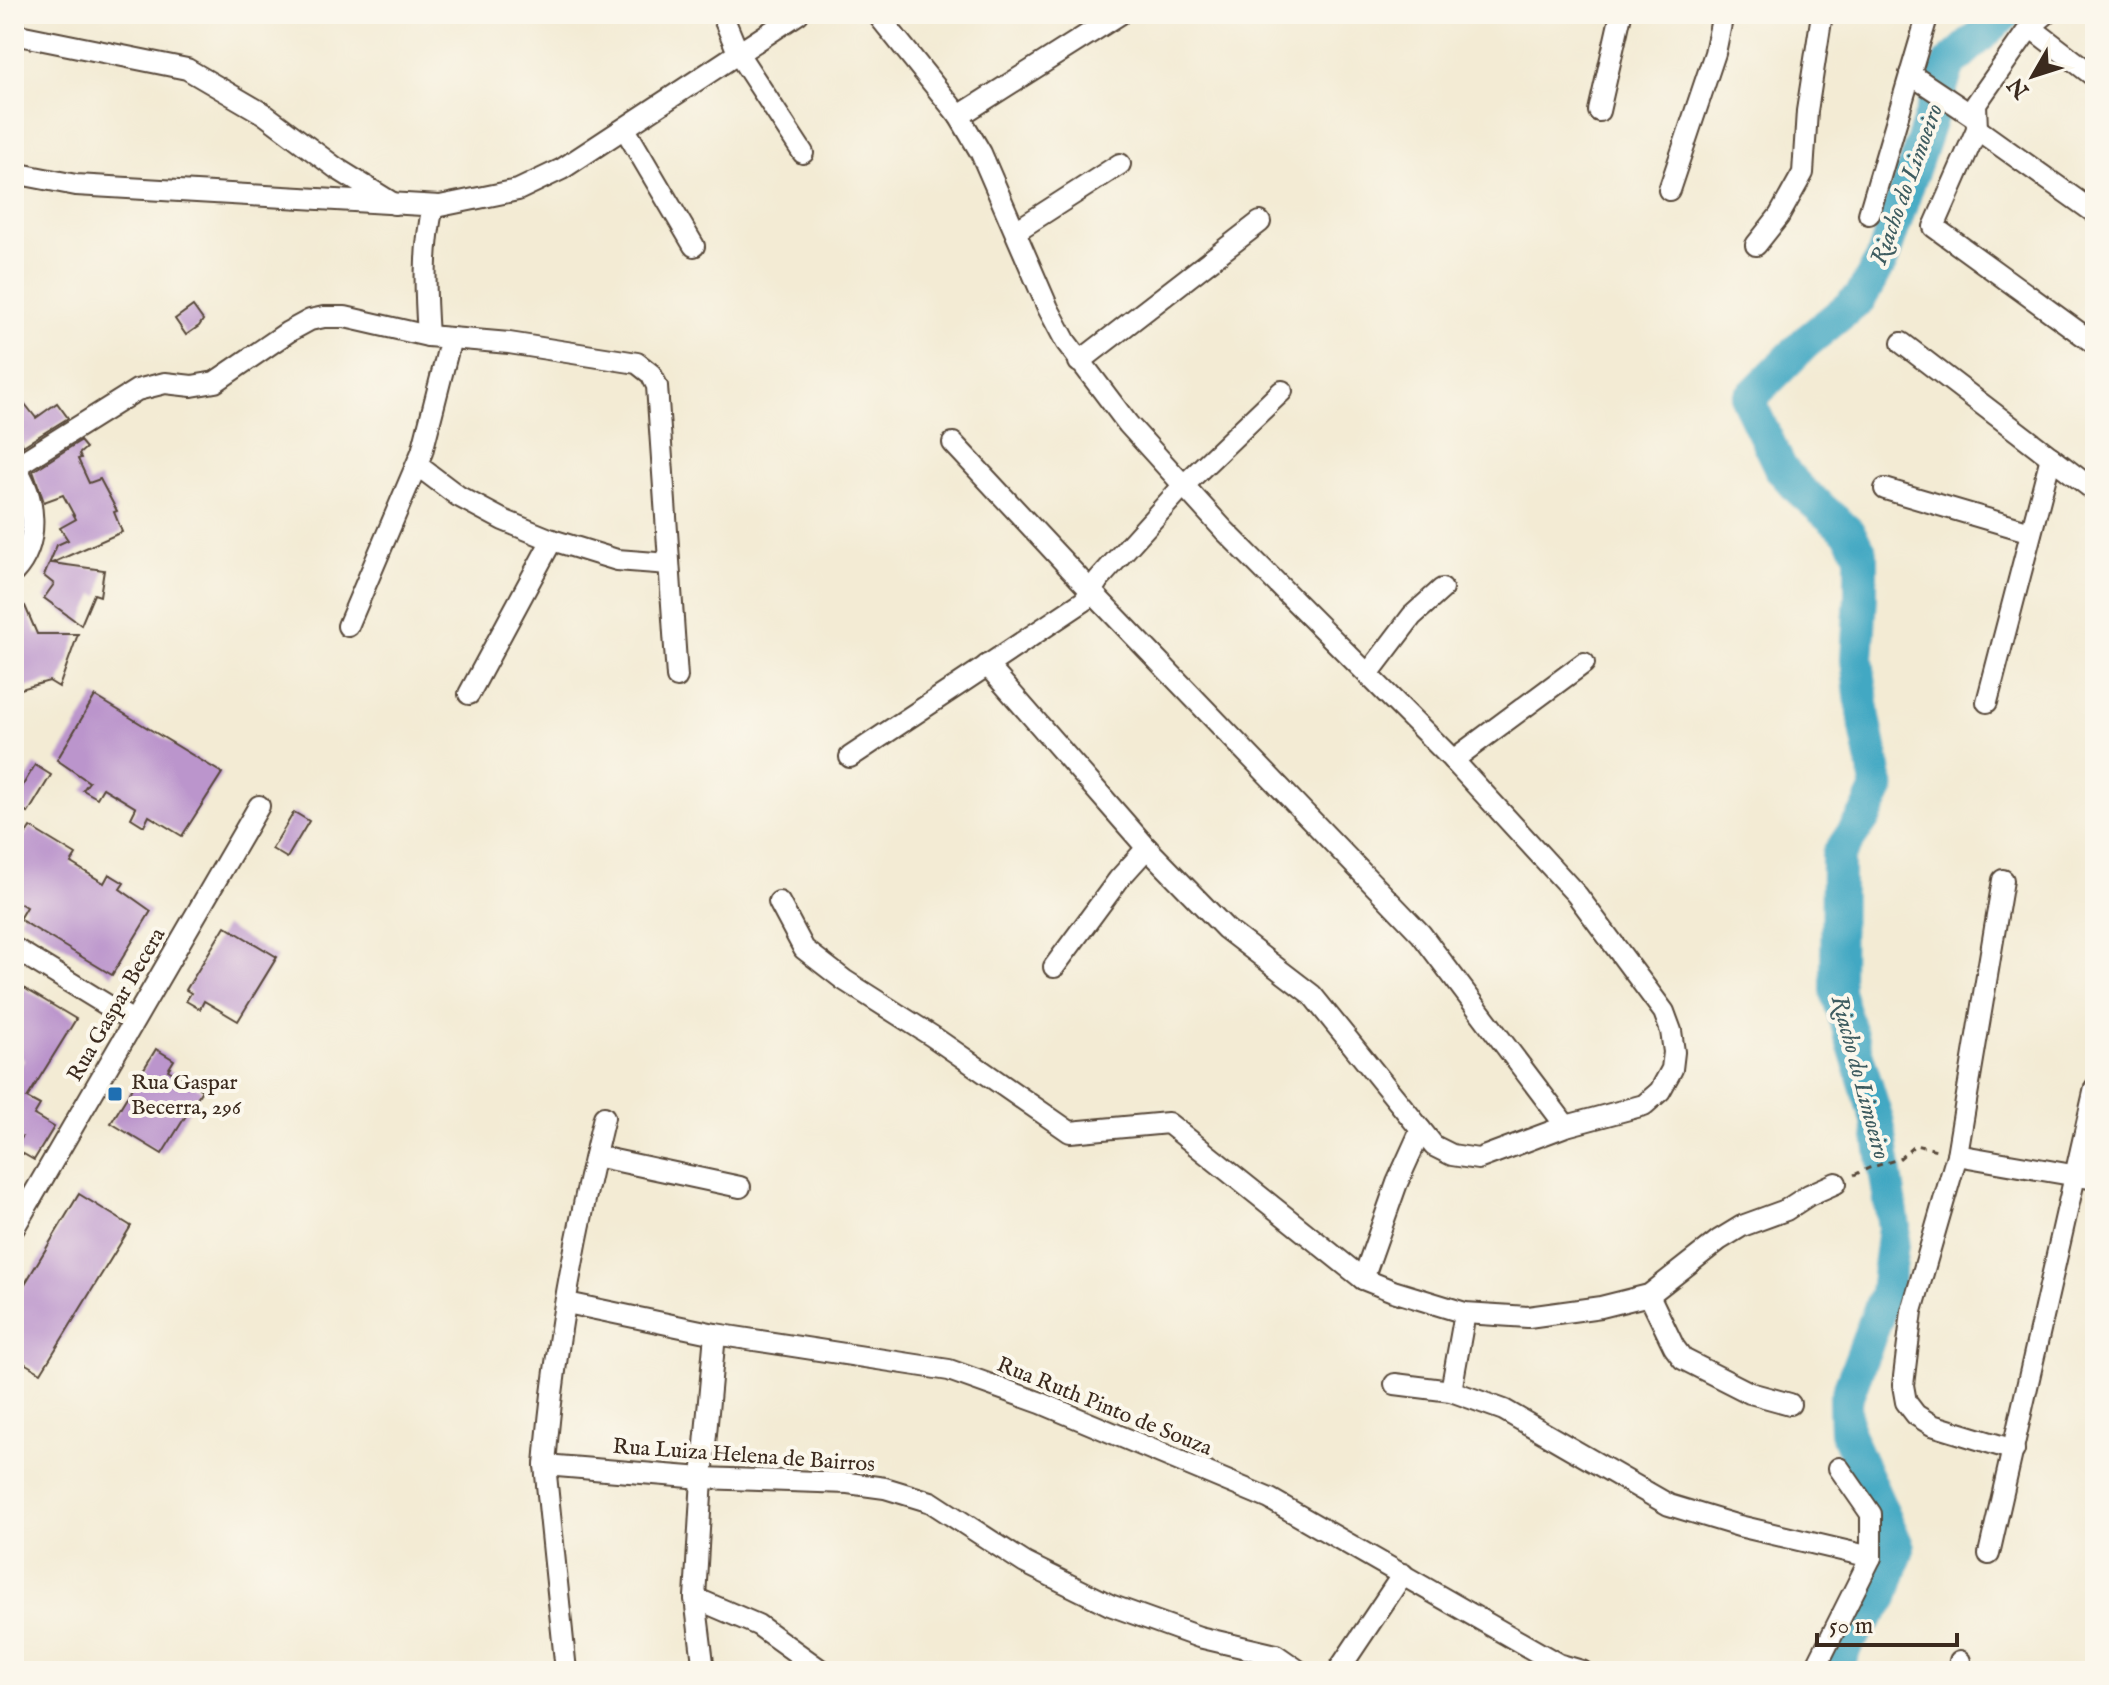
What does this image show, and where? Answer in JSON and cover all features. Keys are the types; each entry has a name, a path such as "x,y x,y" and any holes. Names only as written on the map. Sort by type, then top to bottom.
{"street":[{"path":"722,14 739,55 803,153"},
{"path":"14,173 76,185 397,206 433,206 518,190 562,169 798,14"},
{"path":"877,14 959,116 981,153 1048,308 1079,362 1183,486 1453,760 1577,895 1664,1012 1674,1052 1672,1069 1660,1091 1644,1105 1566,1126 1478,1159 1452,1155 1434,1146 1312,995 1226,929 1147,848 987,665"},
{"path":"959,116 1120,14"},
{"path":"1599,111 1621,14"},
{"path":"1669,190 1715,53 1723,14"},
{"path":"1756,245 1779,216 1803,173 1807,111 1822,14"},
{"path":"1869,214 1928,14"},
{"path":"2095,77 2038,20 1976,104 1977,123 1934,227 2095,344"},
{"path":"14,34 187,69 264,114 336,168 397,206"},
{"path":"1910,74 1957,104 1977,123 2095,213"},
{"path":"625,129 694,246"},
{"path":"1016,231 1120,164"},
{"path":"428,336 424,275 426,237 433,206"},
{"path":"1079,362 1260,222"},
{"path":"14,572 26,559 33,522 31,503 15,466 137,390 165,383 192,386 215,382 310,320 345,317 428,336 509,343 611,358 645,368 657,386 677,677"},
{"path":"348,626 417,465 451,338"},
{"path":"1902,343 2095,491"},
{"path":"850,757 1084,601 1183,486 1282,391"},
{"path":"953,443 1421,934 1566,1126"},
{"path":"1987,702 2051,457"},
{"path":"417,465 458,496 503,520 552,540 617,560 669,564"},
{"path":"1885,489 2031,532"},
{"path":"469,694 552,540"},
{"path":"1368,674 1412,616 1442,589"},
{"path":"1453,760 1584,663"},
{"name":"Rua Gaspar Becera","path":"14,1228 259,806"},
{"path":"1054,967 1119,879 1147,848"},
{"path":"2003,880 1957,1155 1912,1311 1903,1385 1906,1402 1916,1415 1932,1425 2014,1450"},
{"path":"779,902 804,949 844,980 932,1036 1070,1132 1168,1123 1363,1279 1465,1313 1528,1317 1601,1307 1649,1295 1719,1240 1742,1226 1786,1210 1836,1183"},
{"path":"14,948 133,1021"},
{"path":"1989,1554 2086,1177 2095,1088"},
{"path":"566,1671 545,1465 548,1419 581,1211 604,1117"},
{"path":"1363,1279 1397,1183 1421,1130"},
{"path":"1957,1155 2086,1177"},
{"path":"595,1156 740,1187"},
{"path":"1649,1295 1683,1359 1750,1393 1790,1404"},
{"name":"Rua Ruth Pinto de Souza","path":"567,1303 715,1334 949,1370 1055,1408 1270,1499 1558,1664 1582,1671"},
{"path":"1451,1391 1465,1313"},
{"path":"704,1671 695,1598 715,1334"},
{"path":"1395,1384 1451,1391 1504,1410 1669,1505 1739,1526 1871,1557"},
{"name":"Rua Luiza Helena de Bairros","path":"545,1465 702,1478 848,1483 885,1488 931,1502 1025,1563 1110,1605 1199,1637 1276,1655 1299,1671"},
{"path":"1814,1671 1871,1557 1871,1514 1839,1468"},
{"path":"1338,1671 1403,1574"},
{"path":"695,1598 758,1625 822,1671"}],"path":[{"path":"1869,1168 1899,1159 1915,1145 1957,1155"}],"building":[{"path":"193,306 203,320 186,335 175,319"},
{"path":"14,390 36,418 57,403 68,418 23,446 14,420"},
{"path":"80,441 86,448 78,459 89,483 100,479 117,511 114,512 122,532 52,563 104,570 100,596 94,594 81,625 44,598 54,584 44,576 57,545 68,540 60,528 76,519 63,495 44,502 33,471"},
{"path":"25,606 37,634 78,634 59,687 49,681 14,691 14,611"},
{"path":"95,696 222,773 182,836 149,816 144,826 131,818 136,808 103,788 97,798 83,790 89,782 57,760"},
{"path":"35,765 51,775 28,813 14,804 14,800"},
{"path":"294,812 309,821 287,858 272,849"},
{"path":"30,827 76,855 71,863 104,883 109,874 124,883 120,889 151,911 112,975 19,919 26,907 14,900 14,853"},
{"path":"225,926 277,957 238,1021 204,1001 200,1009 186,1001 191,993 186,990"},
{"path":"24,988 76,1019 27,1098 40,1105 34,1115 54,1127 34,1160 15,1149 22,1137 14,1132 14,1077 24,1060 14,1053 14,1005"},
{"path":"156,1049 174,1060 168,1070 202,1090 162,1154 111,1123"},
{"path":"79,1194 131,1226 41,1373 14,1357 14,1302"}],"waterway":[{"name":"Riacho do Limoeiro","path":"1834,1671 1847,1643 1882,1597 1898,1548 1846,1432 1845,1401 1886,1293 1894,1227 1878,1123 1837,992 1838,855 1866,814 1878,789 1863,712 1857,659 1861,553 1848,532 1781,469 1748,400 1805,343 1860,298 1882,260 1949,64 2005,14"}],"place":[{"name":"Rua Gaspar Becerra, 296","path":"115,1094"}]}
